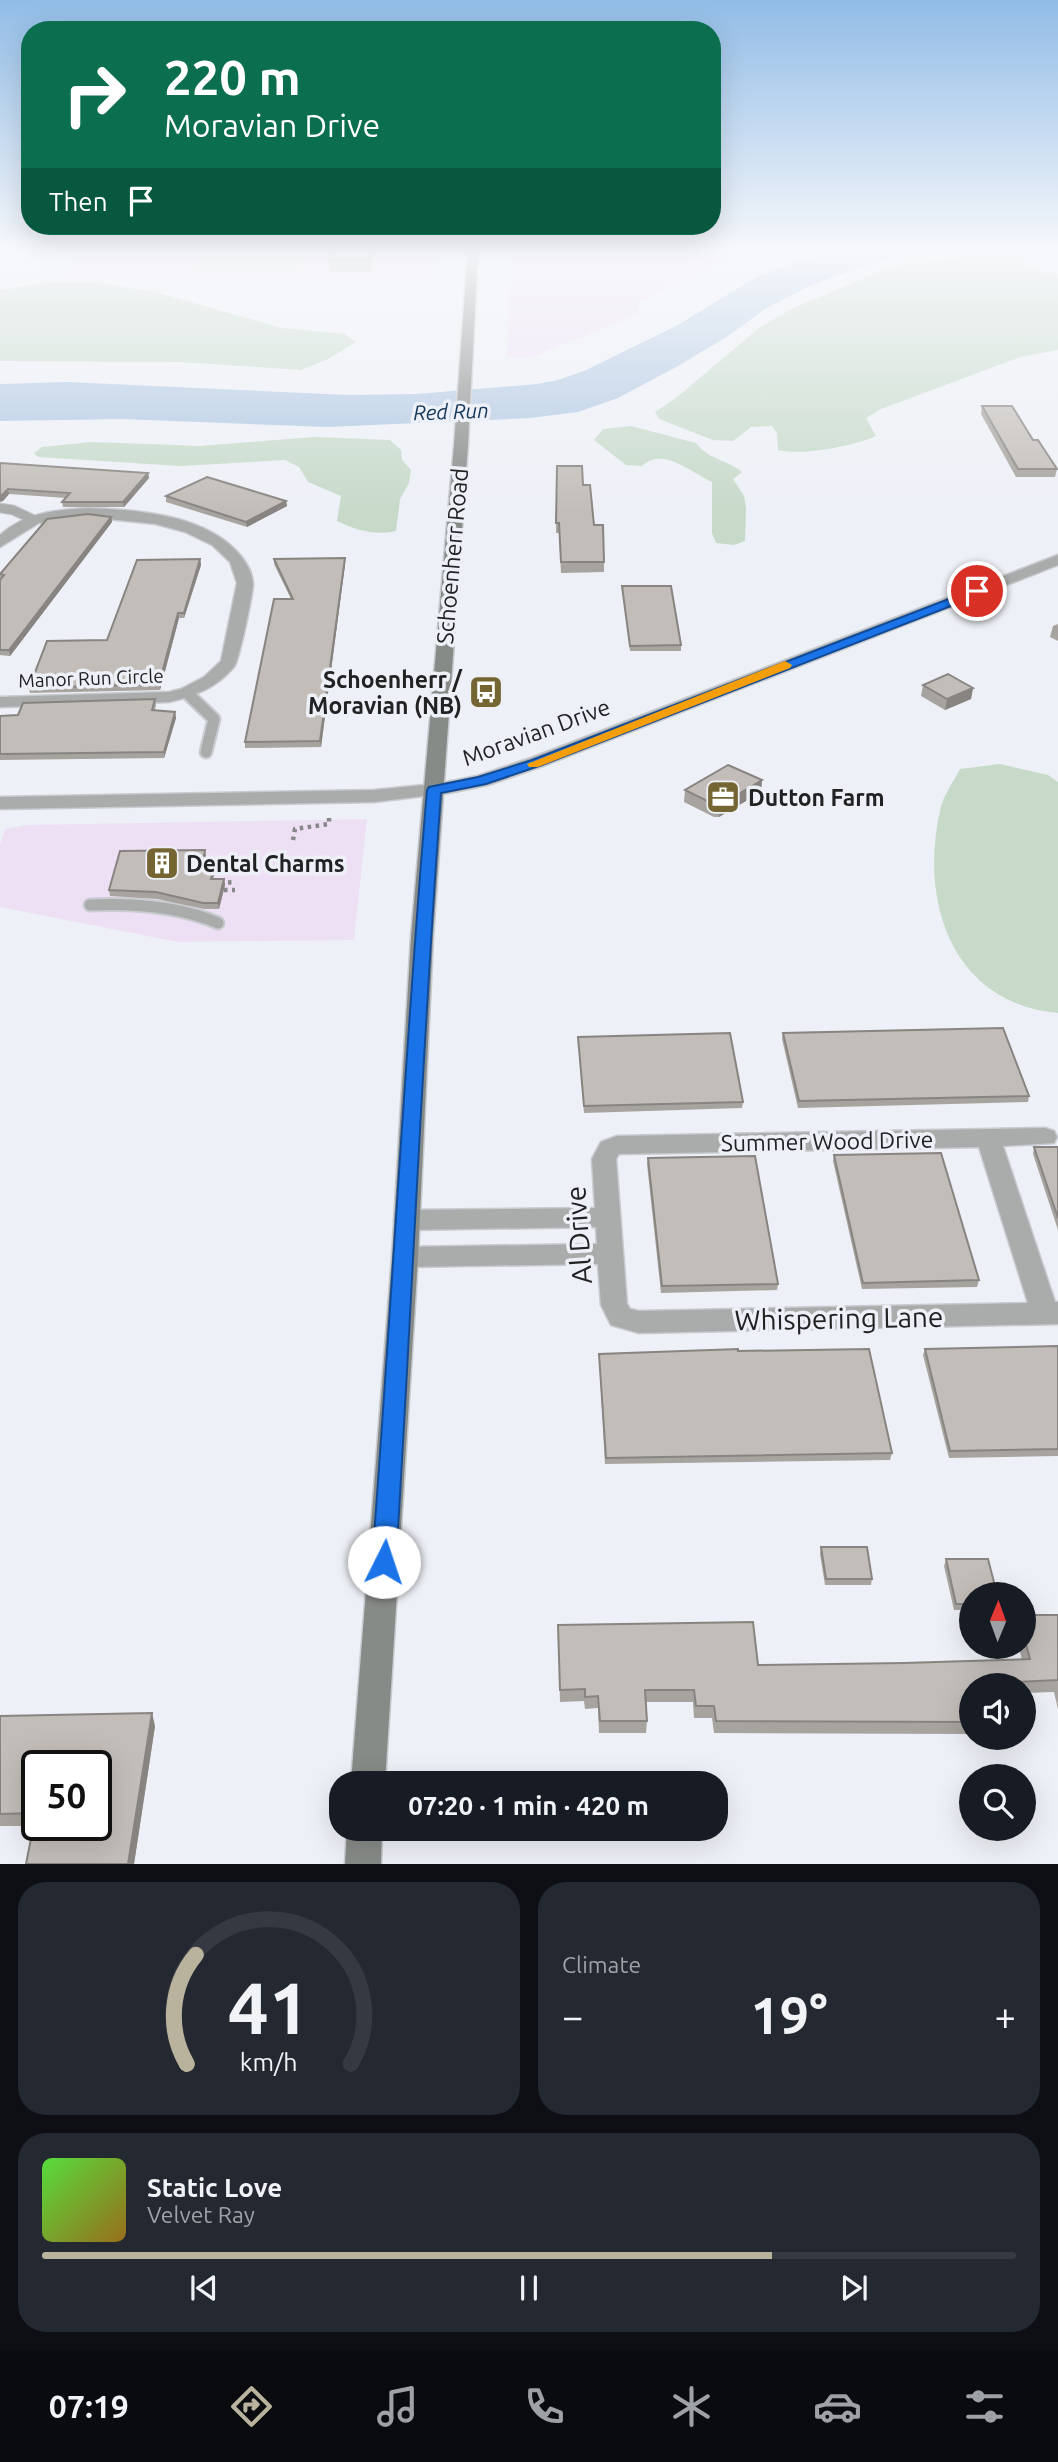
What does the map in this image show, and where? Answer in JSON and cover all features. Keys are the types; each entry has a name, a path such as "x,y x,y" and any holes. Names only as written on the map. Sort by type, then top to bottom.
{"main road":[{"name":"Schoenherr Road","path":"370,1771 405,1257 422,950 467,337"},
{"path":"363,1864 364,1841"}],"street":[{"name":"Manor Run Circle","path":"0,543 12,532 34,520 77,513 142,517 195,531 225,547 244,571 229,663 210,681 187,693 150,698 0,702"},
{"name":"Moravian Drive","path":"0,803 374,796 434,790 481,781 537,762 1058,560"},
{"name":"Summer Wood Drive","path":"610,1148 627,1144 1045,1137"},
{"path":"988,1138 1052,1313"},
{"name":"Al Drive","path":"610,1148 604,1159 614,1305 621,1317"},
{"path":"407,1220 608,1217"},
{"path":"405,1257 611,1254"},
{"name":"Whispering Lane","path":"621,1317 639,1322 1052,1313"}],"lane":[{"path":"0,508 13,510 34,520"},
{"path":"187,693 214,719 206,752"},
{"path":"90,905 116,903 201,914 218,923"}],"path":[{"path":"293,840 295,829 329,824 329,818"},
{"path":"204,868 240,868"},
{"path":"212,883 236,882"},
{"path":"224,890 234,890"}],"shaded area":[{"path":"508,337 582,337 529,358 507,357"},
{"path":"367,819 354,940 178,942 0,907 0,844 5,829 26,825"}],"green space":[{"path":"0,337 348,337 356,342 328,359 301,370 181,362 0,361"},
{"path":"748,337 1058,337 1058,350 1021,357 881,409 866,418 876,436 827,449 800,452 778,450 777,433 772,426 751,427 733,441 713,440 659,419 655,412 676,398"},
{"path":"631,426 696,443 706,453 742,472 733,479 744,496 745,541 734,545 716,543 712,533 712,482 667,460 658,459 642,466 626,465 594,440 603,429"},
{"path":"315,437 390,440 401,450 402,460 411,470 409,483 400,499 396,531 366,531 337,521 341,496 308,482 299,467 285,460 181,466 38,457 34,453 42,447 92,442 200,446"},
{"path":"1000,764 1048,775 1058,782 1058,1013 1021,1005 991,990 968,968 951,941 940,910 935,877 935,842 944,797 960,769"}],"water":[{"name":"Red Run","path":"654,337 726,337 618,398 578,412 530,418 327,427 121,419 0,421 0,384 68,382 348,395 417,394 537,384 584,371"}],"building":[{"path":"982,406 1012,406 1033,440 1038,440 1057,469 1018,469"},
{"path":"0,463 148,473 123,502 62,502 70,493 8,489 0,497"},
{"path":"557,466 582,466 583,485 590,485 594,525 603,525 604,562 561,562 559,523 556,523"},
{"path":"207,477 286,501 246,522 166,496"},
{"path":"88,514 111,517 9,650 0,650 0,580 4,575 0,574 47,519"},
{"path":"345,558 320,741 245,742 274,599 293,599 274,559"},
{"path":"200,559 184,613 178,613 159,684 29,688 47,641 107,640 137,560"},
{"path":"622,586 671,586 681,645 630,646"},
{"path":"948,674 973,688 947,699 923,685"},
{"path":"155,699 152,710 175,712 164,752 0,754 0,716 18,715 23,703"},
{"path":"728,765 762,780 720,805 685,790"},
{"path":"205,850 202,865 214,865 211,879 224,879 218,903 203,903 156,892 109,890 120,851"},
{"path":"1003,1028 1029,1096 799,1101 783,1033"},
{"path":"730,1033 743,1102 584,1106 578,1037"},
{"path":"1034,1147 1058,1147 1058,1218"},
{"path":"941,1153 979,1280 863,1283 834,1155"},
{"path":"755,1156 778,1284 662,1286 648,1158"},
{"path":"1058,1346 1058,1449 950,1451 925,1349"},
{"path":"738,1349 869,1349 892,1453 606,1458 599,1354"},
{"path":"821,1547 867,1547 872,1579 826,1579"},
{"path":"946,1559 988,1559 994,1582 959,1582 959,1604 956,1604"},
{"path":"1036,1615 1058,1615 1058,1680 1036,1681 1036,1673 959,1673 959,1722 716,1721 714,1706 696,1706 694,1690 645,1690 647,1721 600,1721 598,1696 585,1697 585,1689 560,1690 558,1625 753,1622 758,1665 1036,1659"},
{"path":"152,1713 128,1864 26,1864 31,1841 112,1841 112,1750 21,1750 21,1813 0,1814 0,1716"}],"slow traffic":[{"path":"534,764 594,738 785,665"}],"place":[{"name":"Schoenherr / Moravian (NB)","path":"486,692"},
{"name":"Dutton Farm","path":"723,797"},
{"name":"Dental Charms","path":"162,863"}],"route":[{"path":"384,1562 405,1257 422,937 434,790 481,781 537,762 977,591"}]}
